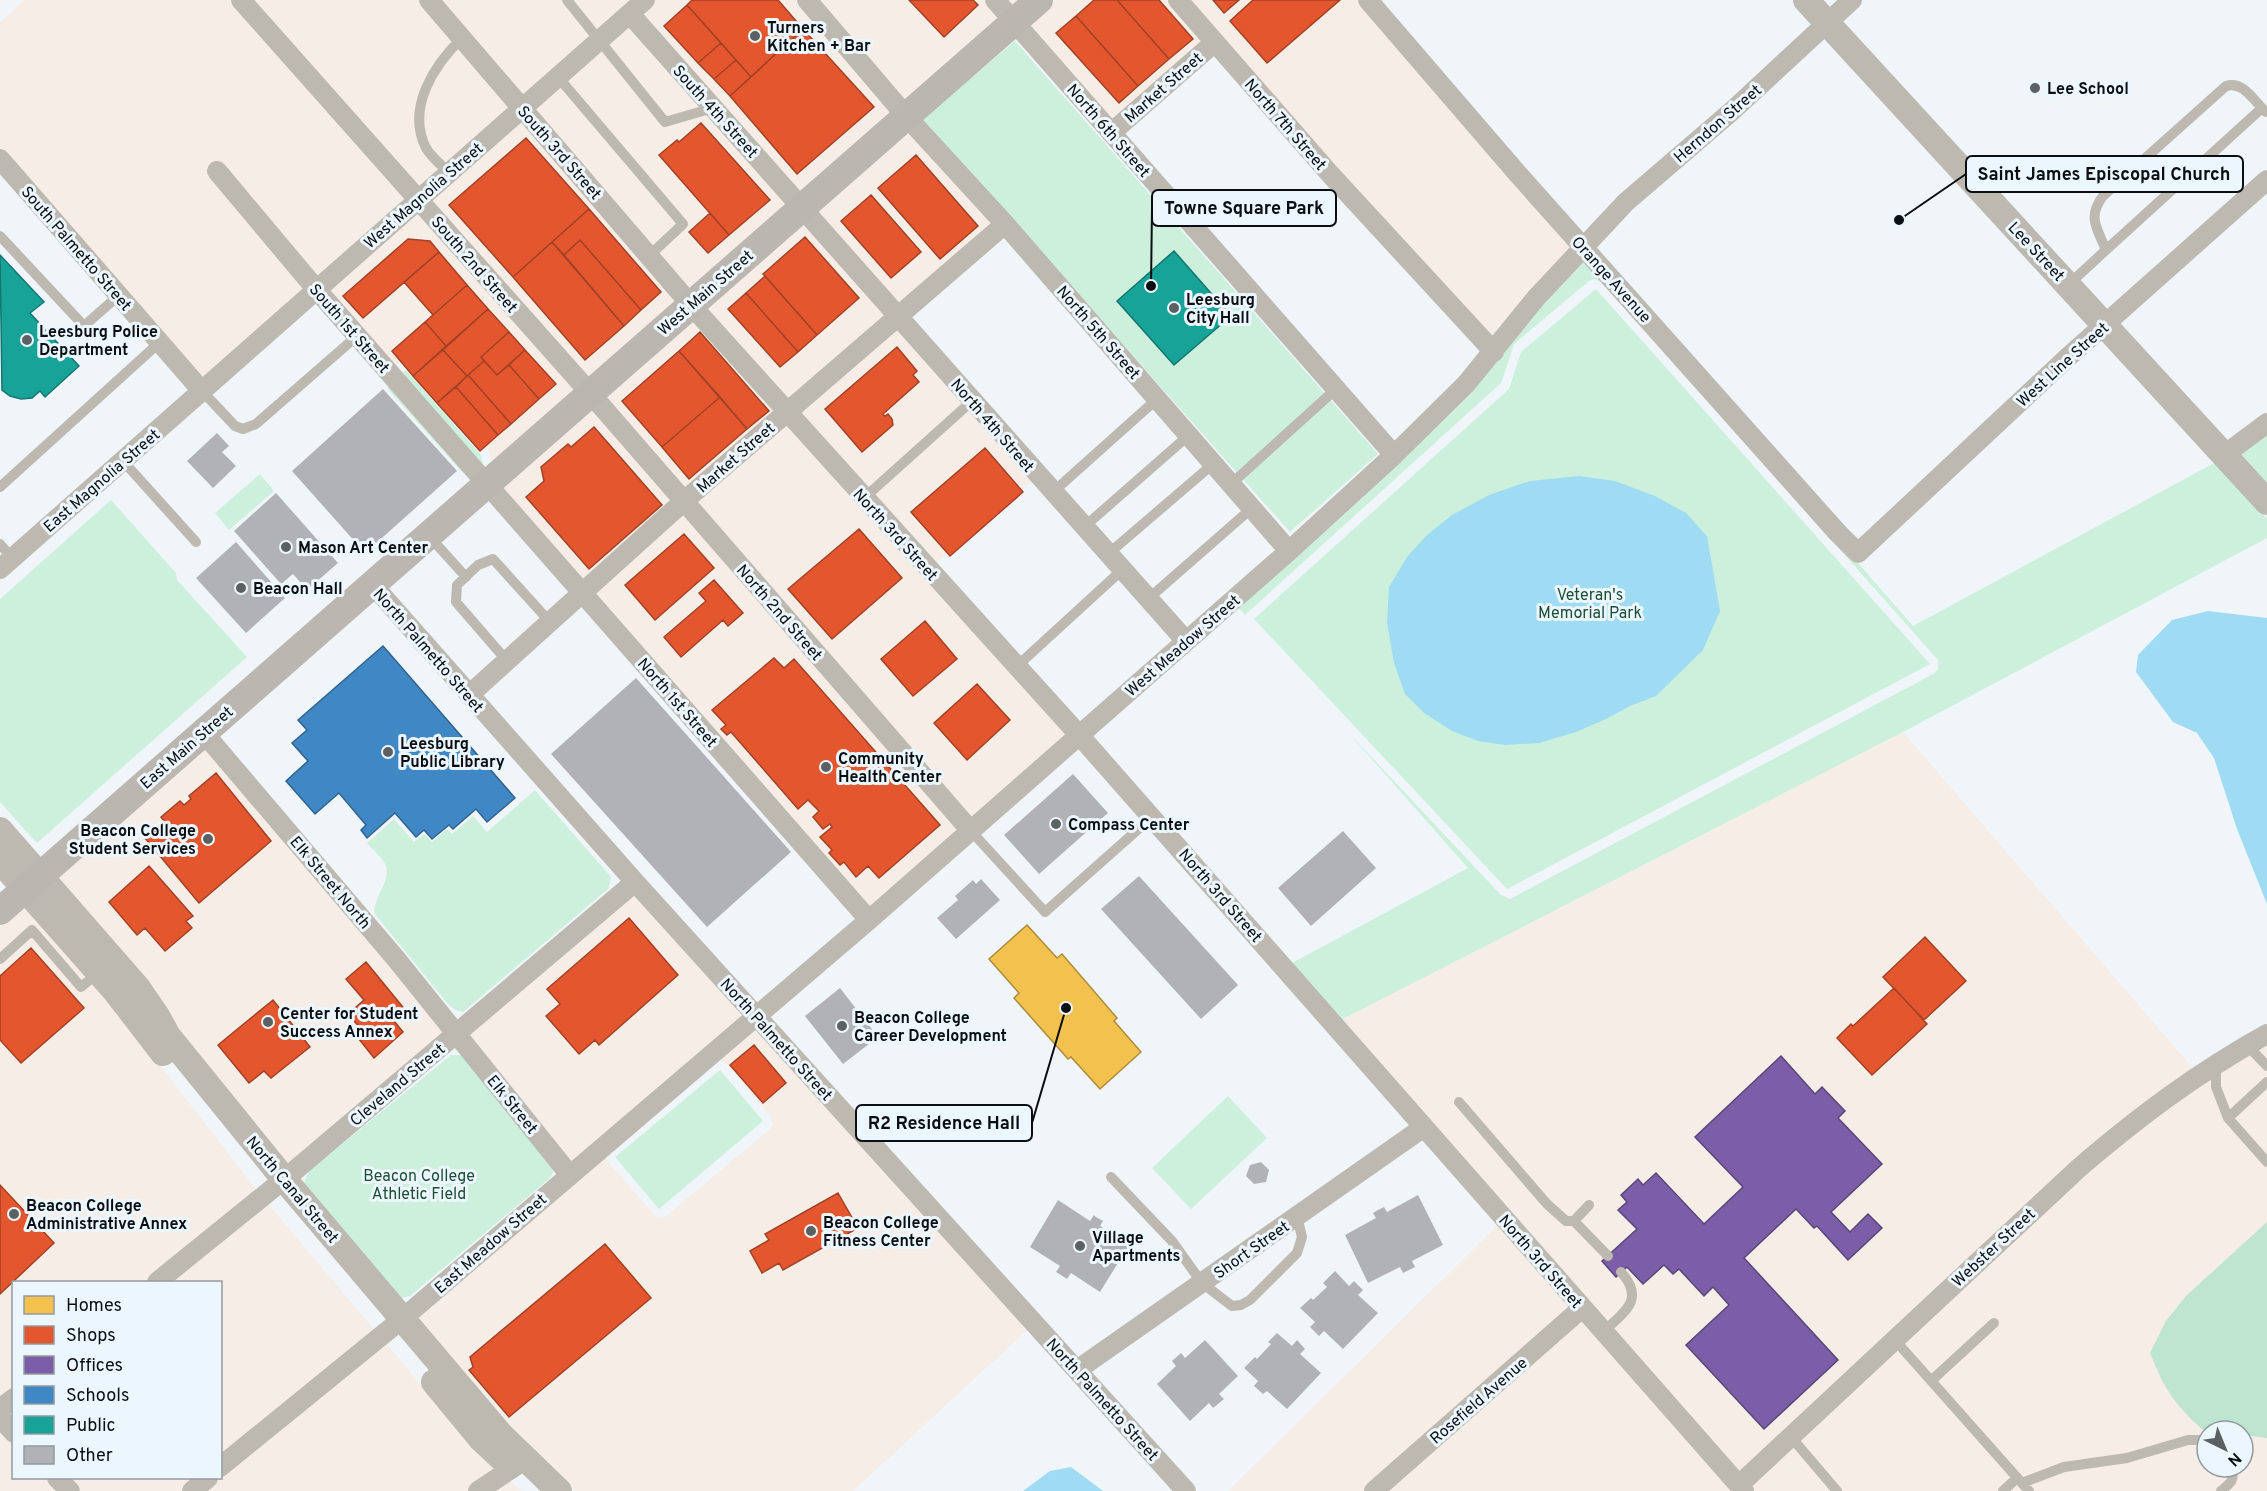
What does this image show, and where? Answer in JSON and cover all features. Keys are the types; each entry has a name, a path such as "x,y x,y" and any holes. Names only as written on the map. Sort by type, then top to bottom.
{"main road":[{"name":"West Main Street","path":"372,584 1039,0"},
{"name":"East Main Street","path":"0,911 372,584"}],"street":[{"name":"South 2nd Street","path":"241,0 590,393"},
{"name":"West Magnolia Street","path":"202,391 645,0"},
{"name":"North 5th Street","path":"807,0 906,116 1005,224 1289,550"},
{"name":"North 6th Street","path":"995,0 1394,455"},
{"name":"North 7th Street","path":"1178,0 1330,174 1494,352"},
{"name":"Orange Avenue","path":"1368,0 1582,246 1837,532 1858,553 1860,551"},
{"name":"Lee Street","path":"1806,0 2267,502"},
{"name":"Herndon Street","path":"1582,246 1626,202 1732,111 1852,0"},
{"name":"South 3rd Street","path":"438,3 462,38 691,305"},
{"name":"South 4th Street","path":"630,14 802,207"},
{"name":"Market Street","path":"1111,133 1215,42"},
{"name":"South Palmetto Street","path":"0,159 202,391"},
{"name":"South 1st Street","path":"217,171 316,289 487,483"},
{"name":"West Line Street","path":"1860,551 2105,325 2267,180"},
{"name":"North 4th Street","path":"802,207 1186,641"},
{"name":"Market Street","path":"469,695 684,501 1005,224"},
{"name":"West Meadow Street","path":"756,1016 1080,736 1394,455 1466,384 1582,246"},
{"name":"North 3rd Street","path":"691,305 1152,817 1742,1488"},
{"name":"East Magnolia Street","path":"4,557 123,460 202,391"},
{"name":"North 2nd Street","path":"590,393 971,831"},
{"path":"2224,455 2267,423"},
{"name":"North 1st Street","path":"487,483 869,920"},
{"name":"North Palmetto Street","path":"372,584 635,882 1186,1491"},
{"name":"Elk Street North","path":"203,732 457,1034"},
{"path":"0,830 33,882"},
{"path":"0,861 33,882"},
{"name":"North Canal Street","path":"33,882 106,967 137,987 158,1016 168,1036 277,1185 396,1324 500,1434 520,1464 560,1491"},
{"name":"Cleveland Street","path":"158,1281 277,1185 635,882"},
{"name":"East Meadow Street","path":"222,1465 396,1324 756,1016"},
{"name":"Elk Street","path":"457,1034 569,1174"},
{"name":"Webster Street","path":"1742,1488 1791,1437 1894,1339 2080,1167 2175,1090 2267,1034"},
{"name":"Short Street","path":"1077,1370 1424,1127"},
{"name":"Rosefield Avenue","path":"1374,1491 1582,1308"},
{"path":"0,1409 12,1400"},
{"path":"0,1417 12,1431"},
{"path":"478,1491 520,1464 536,1491"},
{"path":"58,1479 70,1491"},
{"path":"192,1491 207,1479"}],"lane":[{"path":"567,0 665,122 713,108"},
{"path":"449,172 426,148 419,126 419,111 428,83 445,55 462,38"},
{"path":"558,77 683,224 649,256"},
{"path":"2068,285 2265,111 2241,87 2226,86 2103,196 2095,210 2094,221 2106,250"},
{"path":"0,236 84,326 118,296"},
{"path":"202,391 235,426 243,429 256,424 357,336"},
{"path":"0,487 160,342"},
{"path":"1231,484 1336,389"},
{"path":"1053,492 1157,399"},
{"path":"864,498 972,401"},
{"path":"1084,527 1188,435"},
{"path":"123,460 196,542"},
{"path":"1108,554 1214,464"},
{"path":"1148,599 1252,508"},
{"path":"428,535 466,577"},
{"path":"507,660 456,602 457,585 477,565 494,559 550,622"},
{"path":"1016,667 1122,570"},
{"path":"971,831 1045,912 1152,817"},
{"path":"0,959 32,930 81,987 106,967"},
{"path":"2247,1045 2267,1066"},
{"path":"2216,1065 2216,1087 2228,1118 2262,1152 2267,1162"},
{"path":"2228,1118 2267,1082"},
{"path":"1459,1102 1546,1204 1566,1221 1574,1221 1608,1256"},
{"path":"1111,1177 1172,1241 1202,1283 1233,1306 1250,1300 1297,1253 1301,1246 1302,1231 1297,1216"},
{"path":"1574,1221 1589,1205"},
{"path":"1603,1332 1627,1310 1633,1299 1633,1289 1622,1272"},
{"path":"1932,1380 1994,1323"},
{"path":"1894,1339 2023,1484"},
{"path":"1791,1437 1837,1491"},
{"path":"2003,1491 2064,1467 2127,1458 2195,1440"},
{"path":"2221,1491 2232,1483 2233,1479"}],"shaded area":[{"path":"25,0 1021,0 492,463 488,449 413,364 402,361 387,373 320,298 201,397 0,169 0,22"},
{"path":"1056,0 1367,0 1585,250 1484,342 1213,49 1117,131 1022,30"},
{"path":"914,125 1004,227 899,320 1037,477 928,570 1078,735 872,920 493,493"},
{"path":"1903,732 2197,1073 2267,1030 2267,1222 2186,1296 2201,1419 2195,1419 2195,1479 2255,1479 2255,1436 2267,1438 2267,1491 1228,1491 1504,1219 1333,1024"},
{"path":"208,743 454,1035 631,887 1036,1322 853,1491 575,1491 508,1427 406,1307 562,1176 474,1054 450,1045 295,1177 56,878","holes":["719,1060 727,1064 770,1116 773,1124 770,1129 665,1217 657,1218 606,1157"]},
{"path":"26,905 108,998 262,1197 473,1446 521,1491 0,1491 0,927"}],"green space":[{"path":"1015,41 1378,454 1290,532 922,119"},
{"path":"1585,250 1913,626 2216,462 2267,518 2267,538 1903,732 1333,1024 1283,968 1468,868 1347,731 1501,895 1510,899 1935,673 1938,669 1938,660 1603,283 1594,279 1514,344 1501,383 1245,615 1232,601 1480,373 1484,342"},
{"name":"Veteran's Memorial Park","path":"1596,289 1930,664 1507,889 1254,619 1509,389 1521,352"},
{"path":"406,370 481,455 483,465 470,475 461,471 387,388"},
{"path":"2267,435 2267,487 2235,452"},
{"path":"260,474 274,491 229,530 215,513"},
{"path":"111,500 176,573 177,580 247,657 37,843 0,802 0,599"},
{"path":"535,790 611,877 609,888 463,1012 455,1010 374,913 387,872 383,860 367,843 394,819 414,842 424,834 432,842 447,829 452,834 473,816 487,832"},
{"name":"Beacon College Athletic Field","path":"451,1055 460,1055 467,1059 551,1163 553,1172 550,1178 410,1296 399,1299 304,1183 309,1171"},
{"path":"720,1070 763,1121 659,1209 615,1157"},
{"path":"1228,1096 1267,1138 1191,1209 1152,1168"},
{"path":"2267,1222 2267,1438 2255,1436 2255,1419 2195,1419 2195,1422 2171,1395 2160,1376 2150,1353 2166,1321 2186,1296"}],"water":[{"path":"1579,476 1615,481 1655,496 1686,513 1707,536 1720,611 1703,650 1656,696 1576,732 1539,743 1505,745 1478,741 1452,731 1424,713 1405,694 1394,663 1387,623 1389,587 1407,557 1426,536 1452,515 1489,495 1530,481"},
{"path":"2208,611 2267,618 2267,904 2237,829 2214,758 2197,733 2173,722 2136,672 2138,655 2172,620"},
{"path":"1071,1467 1103,1491 1023,1491 1050,1471"}],"building: Homes":[{"path":"1027,925 1057,958 1062,954 1117,1018 1114,1021 1141,1052 1100,1089 1071,1057 1068,1059 1014,998 1019,993 989,959"}],"building: Shops":[{"name":"Turners Kitchen + Bar","path":"692,0 778,0 803,29 751,77 687,5"},
{"path":"909,0 973,0 978,5 944,37"},
{"path":"1094,0 1117,0 1169,59 1138,86 1076,16"},
{"path":"1117,0 1159,0 1193,39 1169,59"},
{"path":"1213,0 1239,0 1224,13"},
{"path":"1253,0 1340,0 1267,63 1230,21"},
{"path":"687,5 721,43 698,63 664,26"},
{"path":"1076,16 1138,86 1119,103 1056,33"},
{"path":"803,29 874,107 797,174 730,96"},
{"path":"721,43 736,60 714,79 698,63"},
{"path":"736,60 751,77 730,96 714,79"},
{"path":"701,123 770,200 729,235 659,155"},
{"path":"526,138 589,209 513,277 449,205"},
{"path":"916,155 978,226 940,259 878,188"},
{"path":"871,195 921,252 891,278 841,221"},
{"path":"589,209 661,292 641,310 580,240 564,255 552,242"},
{"path":"710,213 729,235 708,253 689,232"},
{"path":"805,237 859,298 817,335 763,274"},
{"path":"408,239 430,241 439,252 363,318 343,296"},
{"path":"580,240 641,310 624,326 564,255"},
{"path":"552,242 624,326 585,360 513,277"},
{"path":"439,252 467,285 433,315 404,282"},
{"path":"765,276 817,335 798,352 746,293"},
{"path":"467,285 488,309 446,346 425,322"},
{"path":"746,293 798,352 780,367 728,309"},
{"path":"488,309 509,332 481,357 484,361 467,376 443,350"},
{"path":"425,322 446,346 413,376 392,351"},
{"path":"509,332 525,350 497,375 481,357"},
{"path":"700,332 769,411 747,429 679,351"},
{"path":"897,347 917,371 913,375 919,382 883,414 885,416 888,414 893,425 862,452 825,409"},
{"path":"443,350 467,376 437,403 413,376"},
{"path":"525,350 556,384 539,399 509,365"},
{"path":"679,351 720,397 662,447 622,401"},
{"path":"484,361 497,375 509,365 539,399 511,424 468,375"},
{"path":"468,375 511,424 498,435 456,387"},
{"path":"456,387 498,435 480,451 437,403"},
{"path":"720,397 747,429 689,479 662,447"},
{"path":"594,427 662,505 589,569 526,497 544,481 541,467 568,444 571,447"},
{"path":"985,448 1023,492 950,556 911,512"},
{"path":"859,529 902,578 832,639 788,589"},
{"path":"684,534 714,568 655,620 625,585"},
{"path":"714,580 743,613 728,626 723,620 681,657 664,637 706,601 699,593"},
{"path":"925,621 957,659 913,696 881,659"},
{"name":"Community Health Center","path":"774,658 784,668 794,659 940,825 879,878 868,866 856,877 844,862 840,865 829,853 832,850 820,837 832,827 830,824 823,829 813,817 819,811 808,800 798,809 731,732 727,735 721,729 726,725 712,710"},
{"path":"977,684 1010,720 967,760 934,723"},
{"name":"Beacon College Student Services","path":"216,773 271,841 199,903 145,838 164,821 161,817 180,801 184,805 191,799 189,796"},
{"path":"149,866 193,916 186,921 192,928 165,951 145,928 137,935 109,902"},
{"path":"629,918 678,975 599,1045 595,1040 579,1054 546,1016 560,1004 547,989"},
{"path":"1925,937 1966,981 1924,1020 1883,977"},
{"path":"31,948 84,1008 21,1063 0,1040 0,976"},
{"path":"366,962 406,1011 394,1021 403,1032 374,1058 355,1034 361,1029 348,1014 364,1000 346,979"},
{"path":"1894,988 1927,1024 1872,1075 1837,1038"},
{"name":"Center for Student Success Annex","path":"273,1000 310,1047 271,1078 264,1071 249,1083 218,1045"},
{"path":"754,1045 786,1083 763,1103 730,1065"},
{"name":"Beacon College Administrative Annex","path":"0,1185 54,1243 0,1294"},
{"name":"Beacon College Fitness Center","path":"838,1193 858,1228 783,1270 779,1263 762,1273 750,1251 769,1240 765,1234"},
{"path":"605,1244 651,1298 509,1417 469,1370 473,1367 470,1357"}],"building: Offices":[{"path":"1781,1056 1815,1094 1822,1087 1845,1111 1838,1118 1882,1164 1831,1212 1850,1232 1868,1214 1882,1228 1848,1260 1817,1226 1814,1228 1796,1209 1744,1258 1838,1360 1764,1429 1686,1345 1729,1305 1713,1287 1704,1296 1679,1269 1673,1274 1664,1265 1643,1284 1627,1267 1616,1277 1602,1261 1637,1229 1618,1210 1627,1202 1621,1195 1638,1179 1643,1185 1656,1173 1704,1224 1743,1187 1695,1137"}],"building: Schools":[{"name":"Leesburg Public Library","path":"383,646 515,798 487,822 476,809 453,829 449,825 432,839 424,830 416,837 395,813 367,838 361,830 366,825 339,793 315,814 286,781 308,761 292,743 307,730 298,720"}],"building: Public":[{"name":"Leesburg City Hall","path":"1174,251 1231,316 1174,365 1117,301"},
{"name":"Leesburg Police Department","path":"0,255 44,302 30,313 79,366 45,397 40,391 32,398 21,399 10,396 2,390"}],"building: Other":[{"path":"383,389 457,471 365,553 292,471"},
{"path":"217,433 229,446 222,452 236,466 213,488 187,461"},
{"name":"Mason Art Center","path":"276,493 338,563 307,590 293,574 281,584 234,531"},
{"name":"Beacon Hall","path":"236,542 285,598 246,633 196,578"},
{"path":"636,678 791,852 707,927 551,754"},
{"name":"Compass Center","path":"1073,774 1108,813 1039,874 1004,835"},
{"path":"1343,831 1376,868 1311,926 1278,888"},
{"path":"1139,876 1238,985 1201,1019 1101,909"},
{"path":"981,879 1000,900 956,939 937,918 958,900 955,896 973,880 976,884"},
{"name":"Beacon College Career Development","path":"840,988 878,1037 843,1064 805,1016"},
{"path":"1261,1162 1269,1170 1266,1182 1254,1184 1246,1176 1250,1165"},
{"path":"1418,1195 1443,1245 1412,1261 1415,1267 1403,1273 1400,1267 1368,1283 1345,1235 1376,1218 1373,1213 1378,1210 1384,1207 1387,1212"},
{"name":"Village Apartments","path":"1058,1200 1090,1221 1094,1215 1103,1221 1100,1226 1129,1245 1100,1292 1071,1273 1067,1279 1056,1272 1060,1266 1030,1247"},
{"path":"1335,1271 1349,1286 1354,1281 1363,1290 1358,1295 1378,1313 1343,1349 1324,1331 1319,1336 1310,1327 1315,1322 1300,1308 1327,1287 1323,1283"},
{"path":"1277,1333 1292,1346 1297,1340 1305,1349 1300,1354 1321,1373 1287,1409 1267,1391 1263,1394 1254,1386 1258,1381 1244,1368 1255,1357 1257,1359 1271,1344 1268,1342"},
{"path":"1205,1340 1238,1376 1219,1394 1224,1399 1213,1408 1209,1403 1190,1421 1157,1384 1176,1366 1172,1361 1181,1353 1185,1358"}],"place":[{"name":"Turners Kitchen + Bar","path":"755,36"},
{"name":"Lee School","path":"2035,88"},
{"name":"Saint James Episcopal Church","path":"1899,220"},
{"name":"Towne Square Park","path":"1151,286"},
{"name":"Leesburg City Hall","path":"1174,308"},
{"name":"Leesburg Police Department","path":"27,340"},
{"name":"Mason Art Center","path":"286,547"},
{"name":"Beacon Hall","path":"241,588"},
{"name":"Leesburg Public Library","path":"388,752"},
{"name":"Community Health Center","path":"826,767"},
{"name":"Compass Center","path":"1056,824"},
{"name":"Beacon College Student Services","path":"208,839"},
{"name":"R2 Residence Hall","path":"1066,1008"},
{"name":"Center for Student Success Annex","path":"268,1022"},
{"name":"Beacon College Career Development","path":"842,1026"},
{"name":"Beacon College Administrative Annex","path":"14,1214"},
{"name":"Beacon College Fitness Center","path":"811,1231"},
{"name":"Village Apartments","path":"1080,1246"}]}
